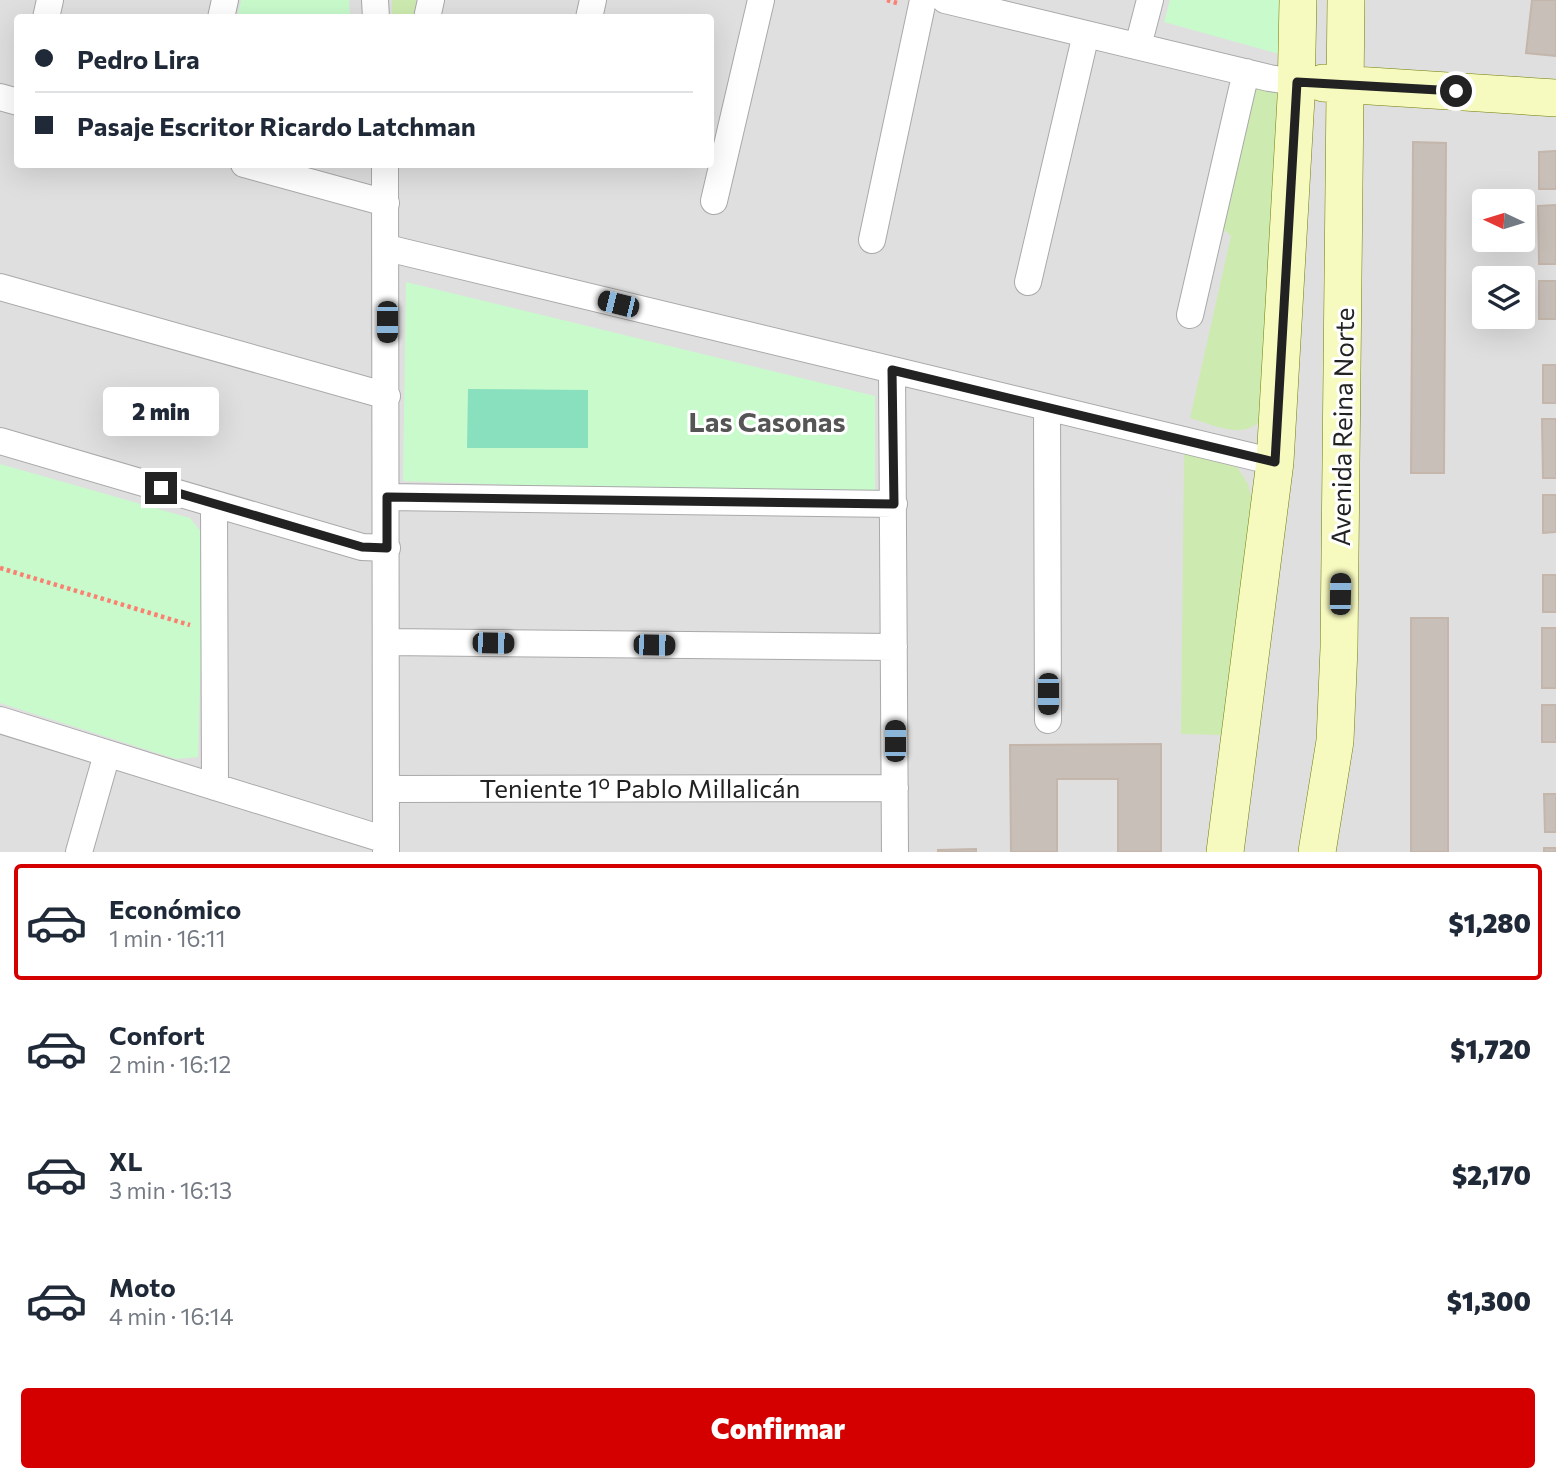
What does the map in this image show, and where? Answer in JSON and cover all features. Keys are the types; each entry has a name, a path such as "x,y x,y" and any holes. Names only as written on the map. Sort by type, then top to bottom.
{"street":[{"path":"714,201 761,0"},
{"path":"872,240 923,0"},
{"path":"945,0 992,5 1086,34 1297,82 1556,98"},
{"path":"1138,46 1150,0"},
{"path":"1225,852 1275,462 1297,82 1298,0"},
{"name":"Avenida Reina Norte","path":"1317,852 1335,741 1339,648 1348,84 1346,0"},
{"path":"1028,282 1086,34"},
{"path":"1190,315 1246,72"},
{"path":"259,168 386,203"},
{"path":"0,720 215,787 386,846 385,168"},
{"path":"386,203 394,168"},
{"path":"387,248 1275,462"},
{"path":"0,286 387,396"},
{"path":"892,370 895,852"},
{"path":"1047,407 1048,720"},
{"path":"0,441 362,547 387,548"},
{"path":"387,497 894,504"},
{"path":"214,504 215,787"},
{"path":"387,642 894,647"},
{"path":"79,852 107,754"},
{"name":"Teniente 1º Pablo Millalicán","path":"386,789 895,788"}],"path":[{"path":"0,568 214,633"}],"shaded area":[{"path":"0,0 1556,0 1556,852 0,852"}],"green space":[{"path":"241,0 349,0 350,14 238,14"},
{"path":"392,0 417,0 414,14 392,14"},
{"path":"1170,0 1283,0 1283,55 1164,22"},
{"path":"1251,80 1281,96 1263,417 1248,429 1229,430 1190,418 1231,236 1221,227"},
{"path":"406,282 875,396 875,499 403,481"},
{"path":"468,389 588,390 588,448 467,448"},
{"path":"1184,454 1237,467 1248,484 1253,504 1222,735 1181,734"},
{"path":"0,464 190,518 201,532 202,618 198,757 176,759 0,703"}],"building":[{"path":"1532,0 1556,0 1556,56 1526,53"},
{"path":"1413,142 1446,143 1444,473 1411,473"},
{"path":"1556,151 1556,189 1539,189 1539,152"},
{"path":"1556,205 1556,264 1539,264 1538,206"},
{"path":"1539,281 1556,281 1556,319 1539,319"},
{"path":"1543,365 1556,365 1556,403 1543,403"},
{"path":"1542,419 1556,419 1556,478 1543,478"},
{"path":"1543,495 1556,495 1556,532 1543,533"},
{"path":"1543,575 1556,575 1556,612 1543,612"},
{"path":"1411,618 1448,618 1448,852 1411,852"},
{"path":"1542,628 1556,628 1556,688 1542,688"},
{"path":"1542,705 1556,705 1556,742 1542,742"},
{"path":"1161,744 1161,852 1118,852 1118,779 1057,779 1057,852 1011,852 1010,745"},
{"path":"1544,794 1556,794 1556,832 1545,832"},
{"path":"1544,848 1556,848 1556,852 1544,852"},
{"path":"976,849 976,852 938,852 938,850"}],"district":[{"name":"Las Casonas","path":"767,422"}],"route":[{"path":"161,488 362,547 387,548 387,497 894,504 892,370 1275,462 1297,82 1456,91"}]}
